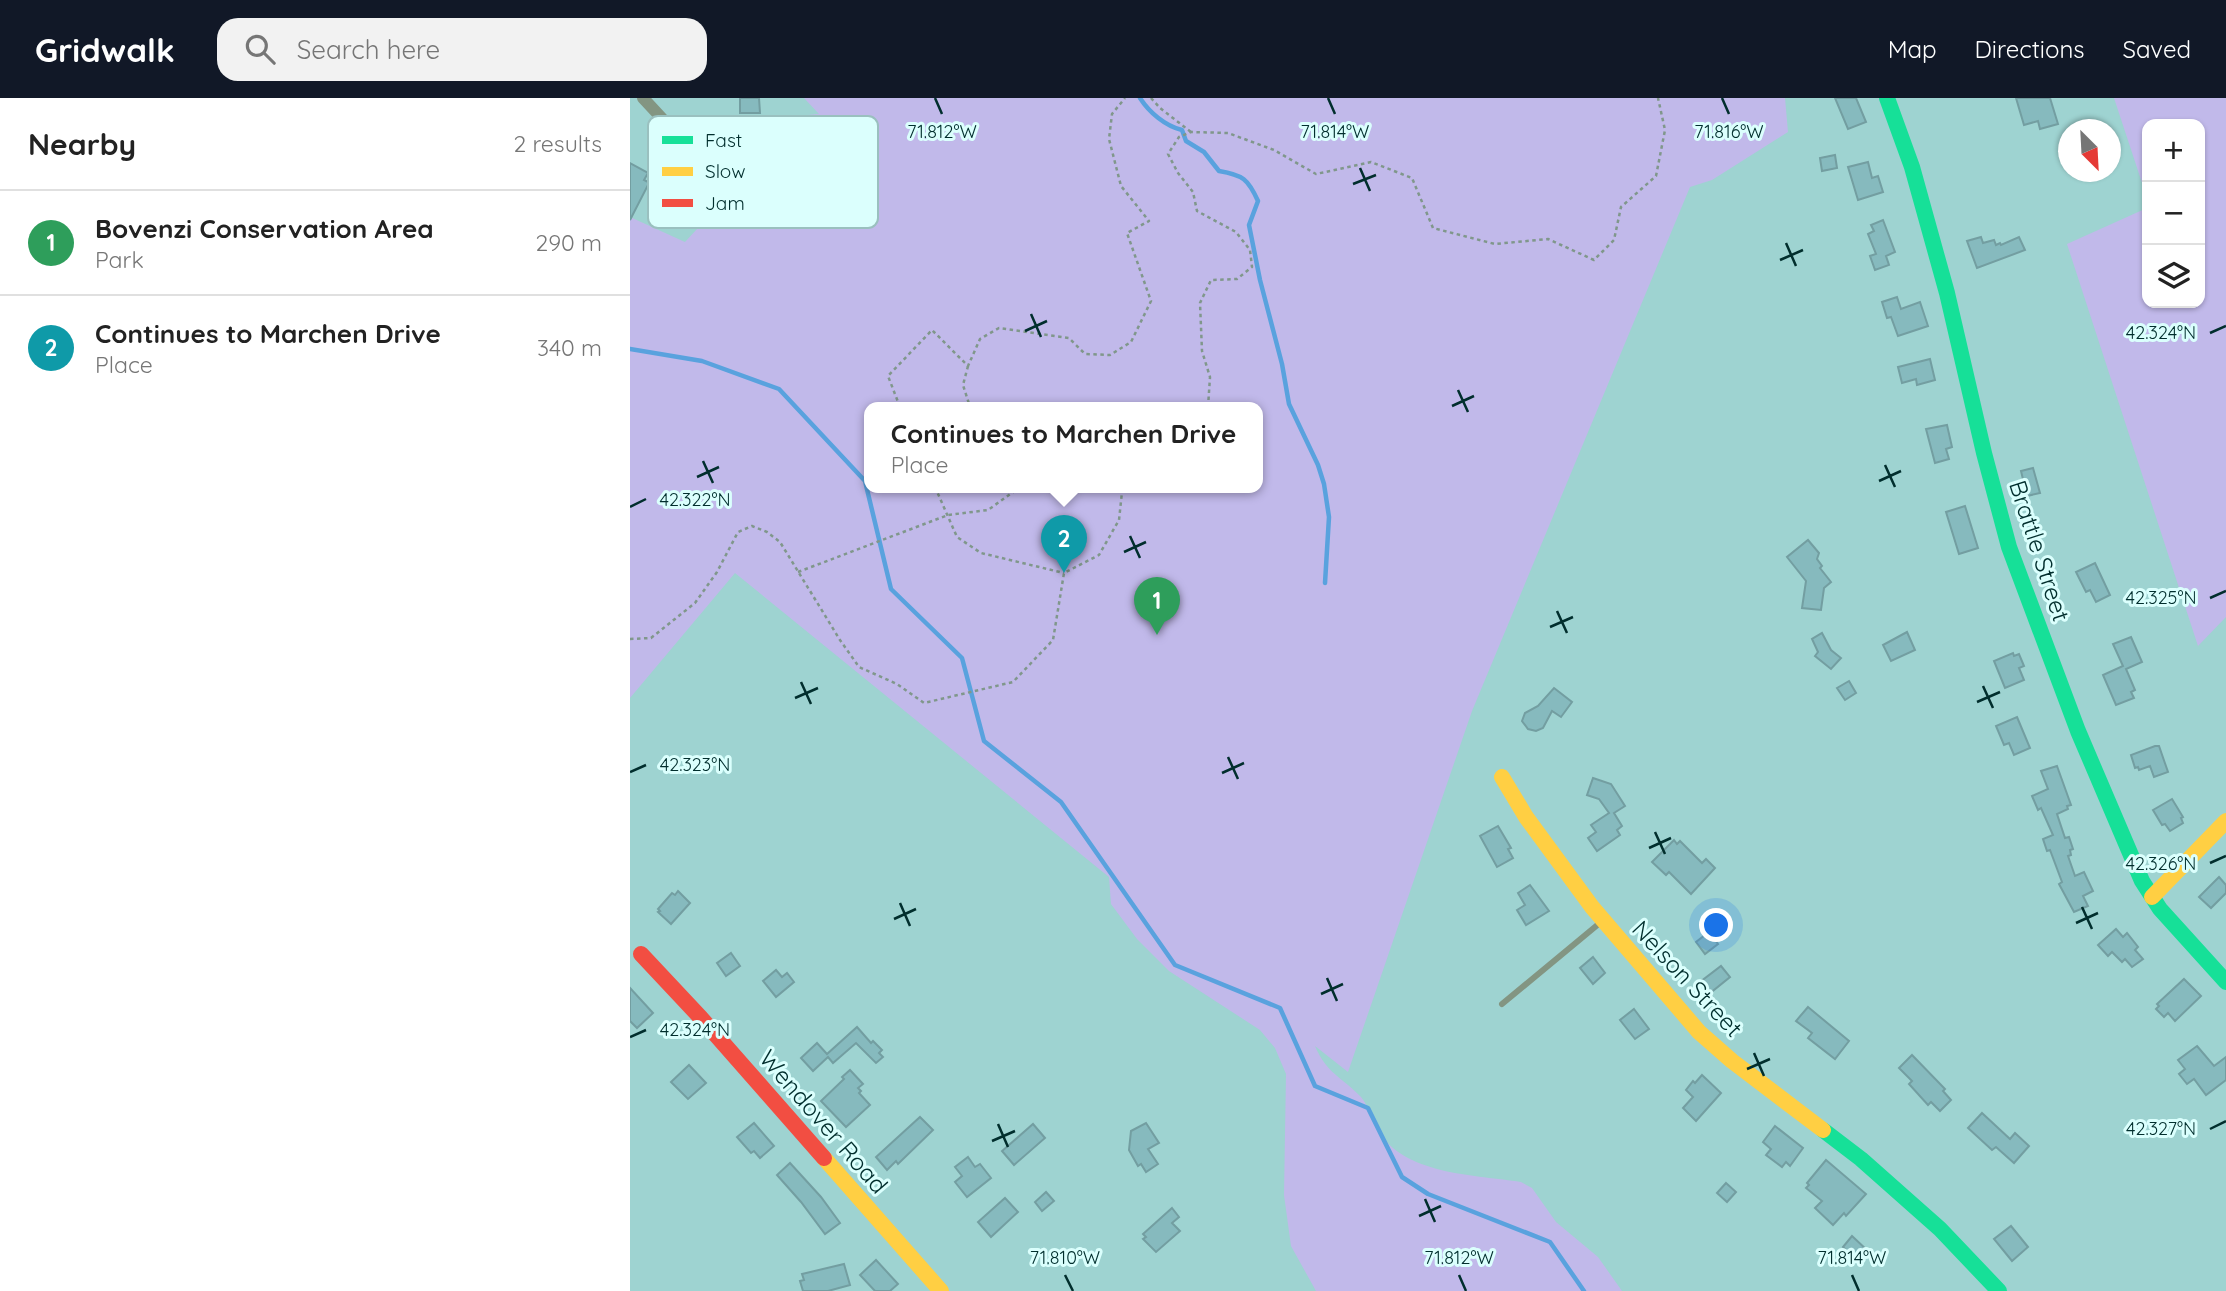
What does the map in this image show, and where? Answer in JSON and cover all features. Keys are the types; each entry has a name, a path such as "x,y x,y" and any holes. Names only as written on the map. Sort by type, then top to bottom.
{"street":[{"path":"643,98 660,116"},
{"name":"Brattle Street","path":"1887,98 1912,167 1947,293 1983,453 2010,547 2090,761 2142,881 2160,909 2226,982"},
{"name":"Nelson Street","path":"1503,777 1540,837 1603,921 1699,1032 1861,1159 1940,1229 1999,1291"},
{"path":"2152,897 2226,821"},
{"name":"Wendover Road","path":"641,954 701,1018 941,1291"}],"lane":[{"path":"1503,1004 1603,921"}],"path":[{"path":"968,402 963,385 968,366 980,339 999,328 1069,338 1086,354 1111,355 1131,342 1151,301 1127,233 1149,221 1121,186 1108,139 1112,114 1125,98"},
{"path":"1151,98 1191,132"},
{"path":"1208,402 1210,377 1202,351 1200,303 1211,280 1237,279 1252,267 1250,250 1236,232 1197,211 1193,192 1168,154 1179,136 1191,132 1227,133 1274,150 1316,174 1371,163 1412,178 1433,228 1495,244 1548,239 1594,260 1614,240 1621,207 1656,176 1665,130 1658,98"},
{"path":"898,402 888,376 932,330 968,366"},
{"path":"938,493 957,537 981,553 1065,573 1099,555 1119,520 1122,493"},
{"path":"798,572 948,515 988,510 1012,493"},
{"path":"630,639 651,638 695,603 717,572 738,532 752,526 767,532 780,542 859,667 897,684 925,703 1013,682 1053,640 1065,573"}],"shaded area":[{"path":"804,98 1785,98 1788,132 1712,180 1690,187 1472,711 1348,1072 1315,1046 1330,1069 1361,1097 1378,1131 1393,1148 1426,1166 1465,1175 1521,1182 1532,1188 1556,1222 1598,1257 1622,1291 1316,1291 1291,1246 1284,1195 1286,1074 1275,1048 1260,1030 1169,971 1137,939 1111,904 1109,877 735,573 630,698 630,217 648,225 648,228 654,228 685,242 698,228 878,228 878,116 796,116 819,114"},
{"path":"2114,98 2226,98 2226,617 2198,646 2067,244 2142,210 2142,308 2205,308 2205,119 2142,119 2142,183"}],"building":[{"path":"740,98 759,98 760,113 740,113"},
{"path":"1835,98 1856,98 1866,122 1848,129"},
{"path":"2016,98 2050,98 2058,124 2040,129 2038,121 2024,125"},
{"path":"1835,155 1837,168 1822,171 1820,158"},
{"path":"1868,162 1872,178 1878,176 1883,192 1858,200 1848,167"},
{"path":"630,163 648,173 644,180 648,185 630,220"},
{"path":"1883,220 1895,252 1886,256 1889,265 1875,270 1870,256 1876,254 1868,234 1874,231 1871,225"},
{"path":"1981,237 1983,243 1994,240 1996,245 2001,245 2019,237 2025,250 1977,268 1967,241"},
{"path":"1897,297 1901,309 1920,302 1928,326 1898,336 1891,317 1887,318 1882,302"},
{"path":"1930,359 1935,380 1917,385 1916,379 1902,383 1898,367"},
{"path":"1947,425 1952,447 1946,449 1949,459 1935,463 1926,429"},
{"path":"2033,468 2040,493 2027,496 2021,471"},
{"path":"1965,506 1978,548 1959,554 1946,512"},
{"path":"1808,540 1819,553 1817,559 1822,566 1820,568 1831,582 1824,588 1821,610 1802,608 1806,581 1787,557"},
{"path":"2095,563 2110,595 2096,602 2090,590 2086,592 2076,572"},
{"path":"1907,632 1915,650 1891,661 1883,645"},
{"path":"1822,633 1831,650 1841,658 1831,669 1815,656 1818,652 1812,639"},
{"path":"2131,637 2142,662 2126,669 2135,690 2131,692 2134,698 2116,705 2103,675 2123,666 2113,644"},
{"path":"2013,653 2014,656 2019,654 2024,666 2019,668 2024,680 2005,688 1994,661"},
{"path":"1849,681 1856,693 1845,700 1837,688"},
{"path":"1554,688 1572,702 1561,717 1552,711 1543,728 1536,731 1528,729 1522,721 1525,713 1538,706"},
{"path":"2017,717 2030,748 2014,755 2009,743 2004,745 1996,726"},
{"path":"2159,746 2168,772 2154,777 2150,766 2139,770 2138,767 2135,768 2131,755"},
{"path":"2057,766 2071,805 2057,814 2065,838 2069,837 2073,849 2068,856 2075,876 2084,872 2093,891 2083,896 2088,906 2074,912 2059,884 2062,882 2043,839 2053,835 2041,808 2038,810 2032,796 2048,789 2041,771"},
{"path":"1593,778 1611,784 1625,806 1614,813 1622,826 1617,830 1620,835 1597,851 1588,838 1596,832 1591,825 1609,813 1599,799 1587,795"},
{"path":"2172,799 2183,817 2183,823 2170,831 2165,824 2162,825 2153,810"},
{"path":"1498,826 1511,848 1508,849 1513,858 1497,867 1480,836"},
{"path":"1674,840 1677,844 1680,841 1702,863 1706,859 1715,868 1691,894 1669,872 1666,875 1652,862"},
{"path":"2219,877 2226,885 2226,893 2211,908 2199,897"},
{"path":"1530,885 1549,911 1526,925 1517,910 1525,905 1518,893"},
{"path":"678,891 690,903 671,924 658,909 672,893 675,895"},
{"path":"2116,929 2123,937 2127,933 2138,947 2135,950 2143,959 2132,967 2125,959 2122,962 2112,952 2108,956 2098,945"},
{"path":"1709,932 1718,944 1705,954 1696,942"},
{"path":"731,953 740,966 726,976 717,963"},
{"path":"1593,957 1605,973 1593,984 1580,968"},
{"path":"1721,966 1730,977 1709,994 1700,982"},
{"path":"776,970 782,977 787,973 794,982 776,997 763,981"},
{"path":"2184,979 2201,996 2175,1021 2168,1013 2164,1017 2156,1009 2159,1006 2157,1004"},
{"path":"630,988 653,1013 637,1028 630,1021"},
{"path":"1808,1007 1849,1041 1835,1059 1808,1038 1812,1033 1796,1021"},
{"path":"1634,1009 1649,1029 1635,1039 1620,1020"},
{"path":"857,1027 871,1043 873,1041 882,1050 879,1053 883,1057 876,1063 856,1043 833,1063 828,1057 813,1071 801,1058 817,1043 827,1054"},
{"path":"2197,1046 2214,1066 2226,1057 2226,1080 2206,1095 2194,1079 2187,1084 2179,1074 2185,1069 2178,1060"},
{"path":"1912,1055 1945,1089 1943,1091 1951,1100 1940,1111 1931,1102 1928,1105 1909,1084 1912,1081 1899,1068"},
{"path":"689,1065 706,1083 688,1099 671,1082"},
{"path":"850,1070 863,1084 858,1088 861,1091 859,1093 870,1105 846,1127 821,1101"},
{"path":"1702,1075 1721,1093 1696,1121 1683,1108 1693,1097 1686,1090"},
{"path":"1982,1113 2010,1139 2015,1133 2029,1146 2014,1163 1996,1147 1992,1150 1968,1128"},
{"path":"920,1117 933,1130 898,1164 896,1161 887,1170 876,1157"},
{"path":"754,1123 774,1146 760,1158 754,1151 751,1153 737,1137"},
{"path":"1146,1123 1159,1143 1148,1149 1158,1164 1146,1172 1141,1164 1138,1166 1129,1150 1131,1131"},
{"path":"1033,1124 1045,1138 1014,1165 1002,1151"},
{"path":"1775,1126 1803,1148 1790,1166 1786,1162 1782,1167 1766,1155 1771,1149 1763,1142"},
{"path":"968,1157 975,1167 980,1164 991,1178 967,1197 955,1182 962,1176 955,1167"},
{"path":"1826,1160 1866,1194 1846,1216 1844,1213 1833,1225 1815,1208 1822,1201 1806,1188"},
{"path":"790,1163 840,1223 825,1234 777,1175"},
{"path":"1726,1183 1736,1192 1727,1202 1717,1193"},
{"path":"1046,1192 1054,1201 1042,1211 1035,1202"},
{"path":"1005,1198 1018,1212 991,1237 978,1222"},
{"path":"1172,1208 1179,1217 1172,1223 1180,1231 1156,1252 1143,1239 1146,1237 1143,1234"},
{"path":"2011,1226 2028,1247 2012,1261 1994,1239"},
{"path":"1852,1236 1868,1251 1858,1262 1843,1247"},
{"path":"876,1260 898,1284 890,1291 875,1291 860,1275"},
{"path":"844,1264 850,1285 828,1291 803,1291 800,1281 804,1280 802,1274"}],"waterway":[{"path":"1140,98 1158,118 1182,130 1186,141 1204,152 1219,171 1244,179 1258,201 1249,225 1260,280 1282,364 1289,404 1318,465 1324,484 1329,517 1325,583"},
{"path":"630,349 702,361 779,389 864,480"},
{"path":"868,493 891,589 962,658 984,741 1061,802 1175,965 1280,1008 1315,1086 1368,1108 1402,1177 1428,1194 1550,1242 1584,1291"}],"traffic: fast":[{"path":"1887,98 1912,167 1947,293 2009,547 2078,731 2142,881 2160,909 2226,982"},
{"path":"1823,1130 1861,1159 1940,1229 1999,1291"}],"traffic: slow":[{"path":"1502,777 1526,817 1592,907 1699,1032 1732,1061 1823,1130"},
{"path":"2152,897 2226,821"},
{"path":"824,1158 941,1291"}],"traffic: jam":[{"path":"641,954 824,1158"}],"place":[{"name":"Continues to Marchen Drive","path":"1064,573"},
{"name":"Bovenzi Conservation Area","path":"1157,635"}]}
